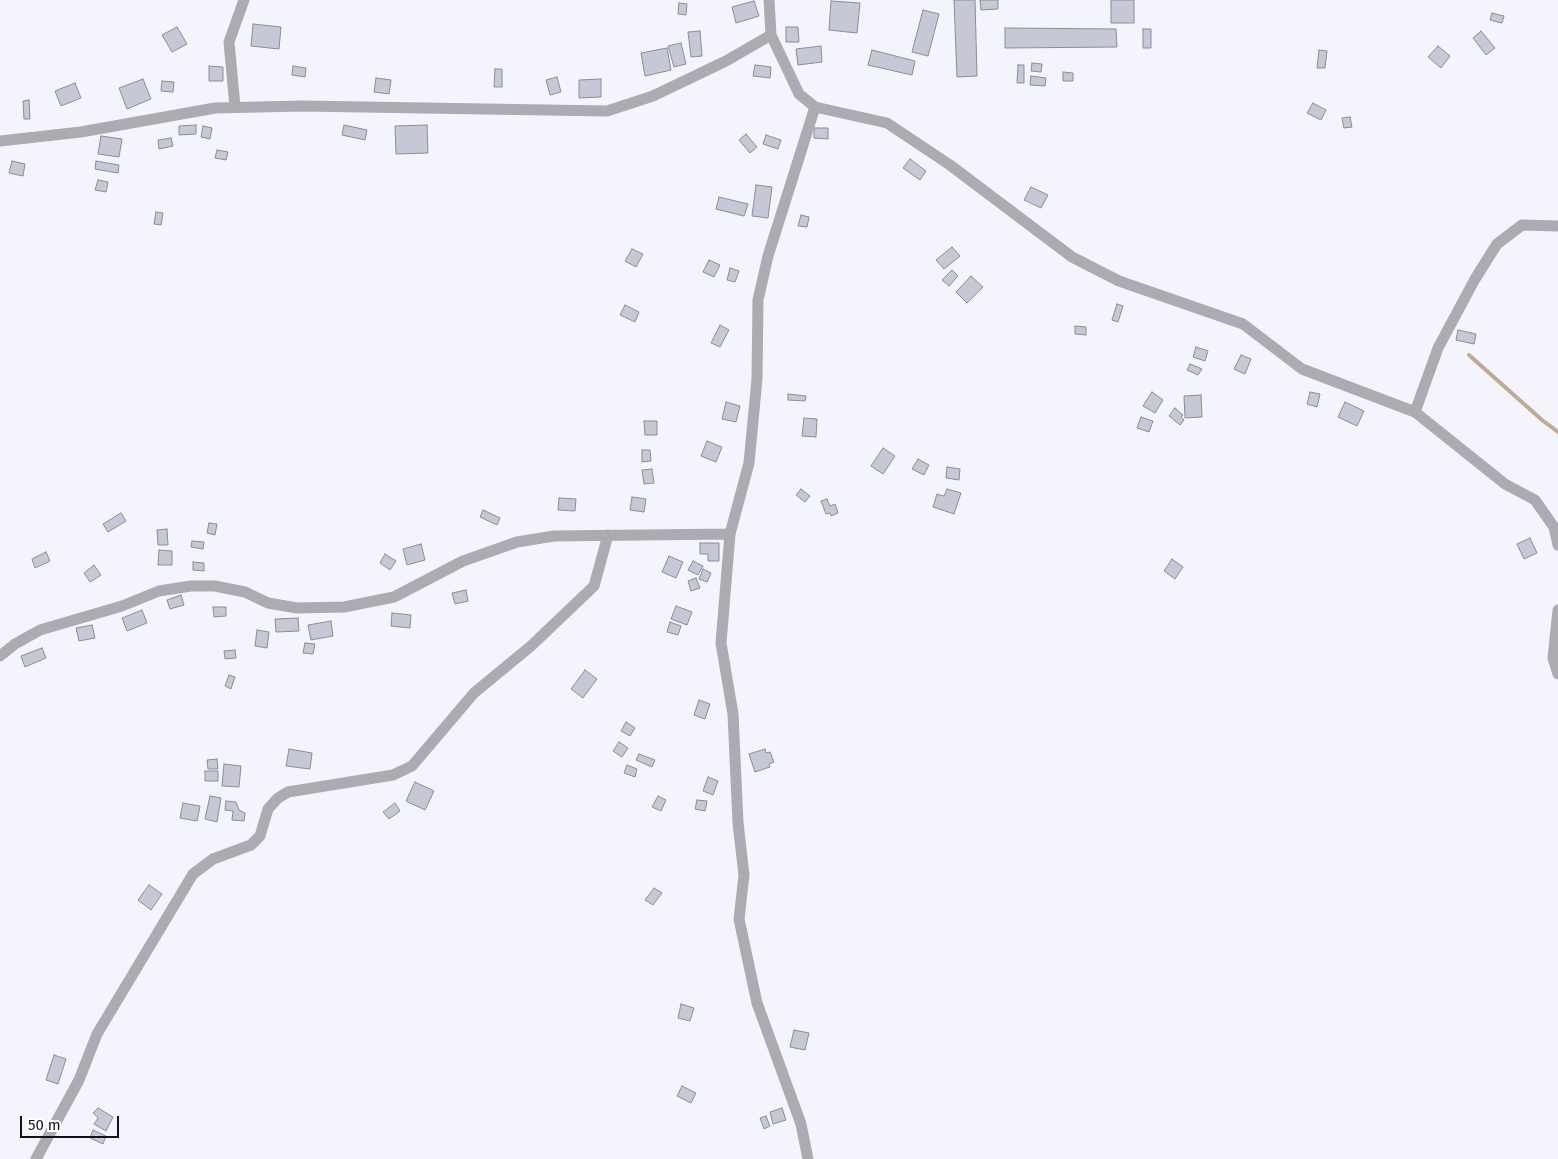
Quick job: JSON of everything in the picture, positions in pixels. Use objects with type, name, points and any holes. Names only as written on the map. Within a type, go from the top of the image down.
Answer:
[{"type":"street","points":[[235,108],[229,42],[244,0]]},
{"type":"street","points":[[769,0],[771,35],[799,94],[816,107],[887,123],[950,166],[1072,257],[1119,281],[1243,324],[1302,369],[1416,412],[1505,484],[1535,500],[1554,527],[1558,545]]},
{"type":"street","points":[[0,141],[81,132],[215,108],[302,106],[607,111],[653,96],[726,61],[771,35]]},
{"type":"street","points":[[808,1159],[801,1124],[757,1004],[739,919],[744,875],[738,823],[732,714],[721,643],[730,534],[748,463],[757,379],[758,300],[768,256],[816,107]]},
{"type":"street","points":[[1416,412],[1438,348],[1475,279],[1497,244],[1522,225],[1558,226]]},
{"type":"street","points":[[0,656],[15,644],[40,630],[122,606],[159,592],[191,586],[215,586],[245,592],[268,604],[297,608],[344,607],[394,597],[463,561],[517,542],[554,536],[730,534]]},
{"type":"street","points":[[36,1159],[79,1080],[97,1034],[193,874],[213,859],[251,845],[260,836],[268,809],[278,798],[288,792],[393,775],[412,766],[474,693],[531,646],[594,586],[608,535]]},
{"type":"street","points":[[1558,610],[1553,658],[1558,674]]},
{"type":"building","points":[[954,0],[975,0],[977,76],[957,77]]},
{"type":"building","points":[[980,0],[998,0],[998,9],[981,10]]},
{"type":"building","points":[[1111,0],[1134,0],[1134,23],[1111,23]]},
{"type":"building","points":[[754,1],[759,16],[736,23],[732,7]]},
{"type":"building","points":[[831,1],[860,3],[857,33],[829,30]]},
{"type":"building","points":[[679,3],[687,4],[686,15],[678,14]]},
{"type":"building","points":[[923,10],[939,14],[928,56],[912,52]]},
{"type":"building","points":[[1492,13],[1504,16],[1502,23],[1490,20]]},
{"type":"building","points":[[253,24],[281,27],[279,49],[251,46]]},
{"type":"building","points":[[177,27],[187,44],[172,52],[162,35]]},
{"type":"building","points":[[786,27],[798,27],[799,42],[786,42]]},
{"type":"building","points":[[1005,28],[1116,29],[1117,47],[1005,48]]},
{"type":"building","points":[[1143,29],[1151,29],[1151,48],[1143,48]]},
{"type":"building","points":[[700,31],[702,56],[691,57],[688,32]]},
{"type":"building","points":[[1481,31],[1495,48],[1486,55],[1473,38]]},
{"type":"building","points":[[681,43],[686,64],[674,67],[668,46]]},
{"type":"building","points":[[821,46],[822,62],[798,65],[796,49]]},
{"type":"building","points":[[1438,46],[1450,56],[1441,68],[1428,57]]},
{"type":"building","points":[[667,48],[671,70],[645,76],[641,53]]},
{"type":"building","points":[[872,50],[915,61],[912,75],[868,65]]},
{"type":"building","points":[[1319,50],[1327,51],[1325,68],[1317,68]]},
{"type":"building","points":[[1032,63],[1042,64],[1041,72],[1031,71]]},
{"type":"building","points":[[755,65],[771,67],[770,78],[753,76]]},
{"type":"building","points":[[1018,65],[1024,65],[1024,83],[1017,83]]},
{"type":"building","points":[[209,66],[223,67],[223,81],[209,81]]},
{"type":"building","points":[[293,66],[306,68],[305,77],[292,75]]},
{"type":"building","points":[[495,69],[502,69],[502,87],[494,87]]},
{"type":"building","points":[[1063,72],[1073,73],[1073,81],[1063,81]]},
{"type":"building","points":[[1031,76],[1046,78],[1045,86],[1030,85]]},
{"type":"building","points":[[557,77],[561,92],[550,95],[546,80]]},
{"type":"building","points":[[376,78],[391,80],[389,94],[374,92]]},
{"type":"building","points":[[143,79],[151,99],[127,109],[119,88]]},
{"type":"building","points":[[601,79],[601,97],[579,98],[579,80]]},
{"type":"building","points":[[162,81],[174,82],[173,92],[161,91]]},
{"type":"building","points":[[75,83],[81,98],[61,106],[55,91]]},
{"type":"building","points":[[29,100],[30,119],[24,119],[23,101]]},
{"type":"building","points":[[1313,103],[1326,110],[1321,120],[1307,113]]},
{"type":"building","points":[[1350,117],[1352,127],[1344,128],[1342,118]]},
{"type":"building","points":[[196,125],[196,134],[179,135],[179,126]]},
{"type":"building","points":[[344,125],[367,130],[365,140],[342,135]]},
{"type":"building","points":[[427,125],[428,153],[396,154],[395,126]]},
{"type":"building","points":[[203,126],[212,128],[210,139],[201,137]]},
{"type":"building","points":[[814,128],[828,128],[828,139],[814,138]]},
{"type":"building","points":[[746,134],[757,147],[750,153],[739,140]]},
{"type":"building","points":[[766,135],[781,140],[778,149],[763,144]]},
{"type":"building","points":[[101,136],[122,139],[119,157],[98,154]]},
{"type":"building","points":[[171,138],[173,146],[159,149],[158,140]]},
{"type":"building","points":[[217,150],[228,152],[226,160],[215,158]]},
{"type":"building","points":[[910,159],[926,171],[920,180],[903,168]]},
{"type":"building","points":[[12,161],[25,164],[23,176],[9,173]]},
{"type":"building","points":[[96,161],[119,165],[118,173],[95,169]]},
{"type":"building","points":[[98,180],[108,182],[106,192],[95,190]]},
{"type":"building","points":[[756,185],[772,187],[768,218],[752,216]]},
{"type":"building","points":[[1031,187],[1048,195],[1041,208],[1024,200]]},
{"type":"building","points":[[719,197],[748,204],[744,216],[716,209]]},
{"type":"building","points":[[156,212],[163,213],[161,225],[154,224]]},
{"type":"building","points":[[801,215],[809,217],[807,227],[798,226]]},
{"type":"building","points":[[952,247],[960,256],[944,269],[936,260]]},
{"type":"building","points":[[632,249],[643,254],[636,267],[625,261]]},
{"type":"building","points":[[709,260],[720,265],[714,277],[703,272]]},
{"type":"building","points":[[730,268],[739,271],[735,282],[727,280]]},
{"type":"building","points":[[952,270],[958,276],[949,286],[942,280]]},
{"type":"building","points":[[971,276],[983,287],[967,303],[956,292]]},
{"type":"building","points":[[1117,304],[1123,306],[1118,322],[1112,320]]},
{"type":"building","points":[[625,305],[639,312],[635,322],[620,315]]},
{"type":"building","points":[[720,325],[729,330],[720,347],[711,343]]},
{"type":"building","points":[[1075,326],[1086,327],[1086,335],[1075,334]]},
{"type":"building","points":[[1458,330],[1476,334],[1474,344],[1456,340]]},
{"type":"building","points":[[1196,347],[1208,351],[1205,361],[1193,357]]},
{"type":"building","points":[[1241,355],[1251,359],[1245,374],[1234,369]]},
{"type":"building","points":[[1190,364],[1202,369],[1198,375],[1187,370]]},
{"type":"building","points":[[1152,392],[1163,400],[1155,413],[1143,406]]},
{"type":"building","points":[[1310,392],[1320,394],[1317,407],[1307,404]]},
{"type":"building","points":[[788,394],[806,396],[805,401],[788,400]]},
{"type":"building","points":[[1201,395],[1202,417],[1185,418],[1184,396]]},
{"type":"building","points":[[726,402],[740,406],[736,422],[722,419]]},
{"type":"building","points":[[1345,402],[1364,411],[1357,426],[1338,417]]},
{"type":"building","points":[[1175,408],[1183,415],[1181,417],[1184,420],[1180,425],[1169,416]]},
{"type":"building","points":[[1141,417],[1153,421],[1149,432],[1137,428]]},
{"type":"building","points":[[804,418],[817,419],[816,437],[802,436]]},
{"type":"building","points":[[644,421],[657,421],[657,435],[645,435]]},
{"type":"building","points":[[707,441],[722,447],[716,462],[701,456]]},
{"type":"building","points":[[883,448],[895,456],[883,474],[871,466]]},
{"type":"building","points":[[642,450],[650,450],[651,461],[642,462]]},
{"type":"building","points":[[918,459],[929,465],[924,475],[912,469]]},
{"type":"building","points":[[947,467],[960,469],[959,480],[946,478]]},
{"type":"building","points":[[652,469],[654,483],[644,484],[642,470]]},
{"type":"building","points":[[801,489],[810,496],[805,502],[796,495]]},
{"type":"building","points":[[947,489],[961,493],[954,514],[933,507],[937,494],[944,496]]},
{"type":"building","points":[[632,497],[646,499],[644,512],[630,510]]},
{"type":"building","points":[[559,498],[576,499],[575,511],[558,510]]},
{"type":"building","points":[[827,499],[830,506],[835,504],[838,513],[831,516],[830,513],[826,514],[821,501]]},
{"type":"building","points":[[483,510],[500,518],[497,525],[480,517]]},
{"type":"building","points":[[121,513],[126,521],[108,532],[103,524]]},
{"type":"building","points":[[209,523],[217,524],[215,535],[207,533]]},
{"type":"building","points":[[167,529],[168,545],[158,545],[157,530]]},
{"type":"building","points":[[1530,538],[1537,553],[1524,559],[1517,544]]},
{"type":"building","points":[[192,541],[204,542],[203,549],[191,547]]},
{"type":"building","points":[[700,543],[719,543],[719,561],[708,561],[708,554],[700,554]]},
{"type":"building","points":[[421,544],[425,560],[407,565],[403,549]]},
{"type":"building","points":[[159,550],[172,551],[172,565],[158,565]]},
{"type":"building","points":[[46,552],[50,561],[35,568],[32,559]]},
{"type":"building","points":[[385,554],[396,561],[390,570],[380,563]]},
{"type":"building","points":[[669,556],[683,562],[676,578],[662,572]]},
{"type":"building","points":[[1172,559],[1183,567],[1175,579],[1164,571]]},
{"type":"building","points":[[693,561],[703,566],[698,575],[688,570]]},
{"type":"building","points":[[193,562],[204,563],[204,571],[193,570]]},
{"type":"building","points":[[94,565],[101,575],[90,582],[84,573]]},
{"type":"building","points":[[703,569],[711,573],[707,582],[699,579]]},
{"type":"building","points":[[696,578],[700,588],[691,591],[688,581]]},
{"type":"building","points":[[466,590],[468,601],[455,604],[452,593]]},
{"type":"building","points":[[181,595],[184,605],[170,609],[167,600]]},
{"type":"building","points":[[676,606],[692,612],[687,625],[671,619]]},
{"type":"building","points":[[213,607],[226,607],[226,616],[214,617]]},
{"type":"building","points":[[142,610],[147,623],[127,631],[122,618]]},
{"type":"building","points":[[392,613],[411,615],[410,628],[391,626]]},
{"type":"building","points":[[298,618],[299,631],[276,632],[275,619]]},
{"type":"building","points":[[331,621],[333,636],[311,640],[308,625]]},
{"type":"building","points":[[670,622],[681,626],[678,635],[667,632]]},
{"type":"building","points":[[92,625],[95,638],[79,641],[76,628]]},
{"type":"building","points":[[257,630],[269,632],[267,648],[255,646]]},
{"type":"building","points":[[305,643],[315,644],[313,654],[303,653]]},
{"type":"building","points":[[42,648],[46,658],[25,667],[21,656]]},
{"type":"building","points":[[235,650],[236,658],[225,659],[224,651]]},
{"type":"building","points":[[585,670],[597,679],[583,698],[571,689]]},
{"type":"building","points":[[229,675],[235,677],[231,689],[225,686]]},
{"type":"building","points":[[699,700],[710,704],[705,719],[694,715]]},
{"type":"building","points":[[626,722],[635,728],[630,736],[621,731]]},
{"type":"building","points":[[619,742],[628,748],[622,757],[613,751]]},
{"type":"building","points":[[289,749],[312,753],[310,769],[286,766]]},
{"type":"building","points":[[765,749],[766,753],[770,752],[774,762],[769,764],[770,767],[755,772],[749,754]]},
{"type":"building","points":[[639,754],[655,760],[652,767],[636,760]]},
{"type":"building","points":[[217,759],[218,769],[208,769],[207,760]]},
{"type":"building","points":[[224,764],[241,766],[239,787],[222,786]]},
{"type":"building","points":[[627,765],[637,769],[635,777],[624,773]]},
{"type":"building","points":[[205,771],[218,771],[218,781],[205,781]]},
{"type":"building","points":[[708,777],[718,781],[713,795],[703,791]]},
{"type":"building","points":[[415,782],[434,791],[425,810],[406,801]]},
{"type":"building","points":[[210,796],[221,798],[217,822],[205,819]]},
{"type":"building","points":[[658,796],[666,800],[661,811],[652,807]]},
{"type":"building","points":[[697,800],[707,801],[705,811],[695,809]]},
{"type":"building","points":[[226,801],[236,802],[239,810],[245,813],[244,821],[232,820],[233,811],[225,810]]},
{"type":"building","points":[[183,803],[200,806],[197,821],[180,818]]},
{"type":"building","points":[[395,803],[400,811],[389,819],[383,812]]},
{"type":"building","points":[[149,885],[162,894],[151,910],[138,900]]},
{"type":"building","points":[[654,888],[662,893],[653,905],[645,900]]},
{"type":"building","points":[[681,1004],[694,1008],[690,1021],[678,1018]]},
{"type":"building","points":[[794,1030],[809,1033],[805,1050],[790,1047]]},
{"type":"building","points":[[54,1055],[66,1059],[58,1084],[46,1080]]},
{"type":"building","points":[[682,1086],[696,1093],[691,1103],[677,1096]]},
{"type":"building","points":[[98,1108],[113,1117],[106,1131],[94,1124],[98,1118],[93,1113]]},
{"type":"building","points":[[782,1108],[786,1120],[773,1124],[770,1112]]},
{"type":"building","points":[[766,1116],[770,1126],[764,1129],[760,1118]]},
{"type":"building","points":[[93,1130],[106,1136],[103,1144],[90,1138]]},
{"type":"waterway","points":[[1469,355],[1558,432]]}]
